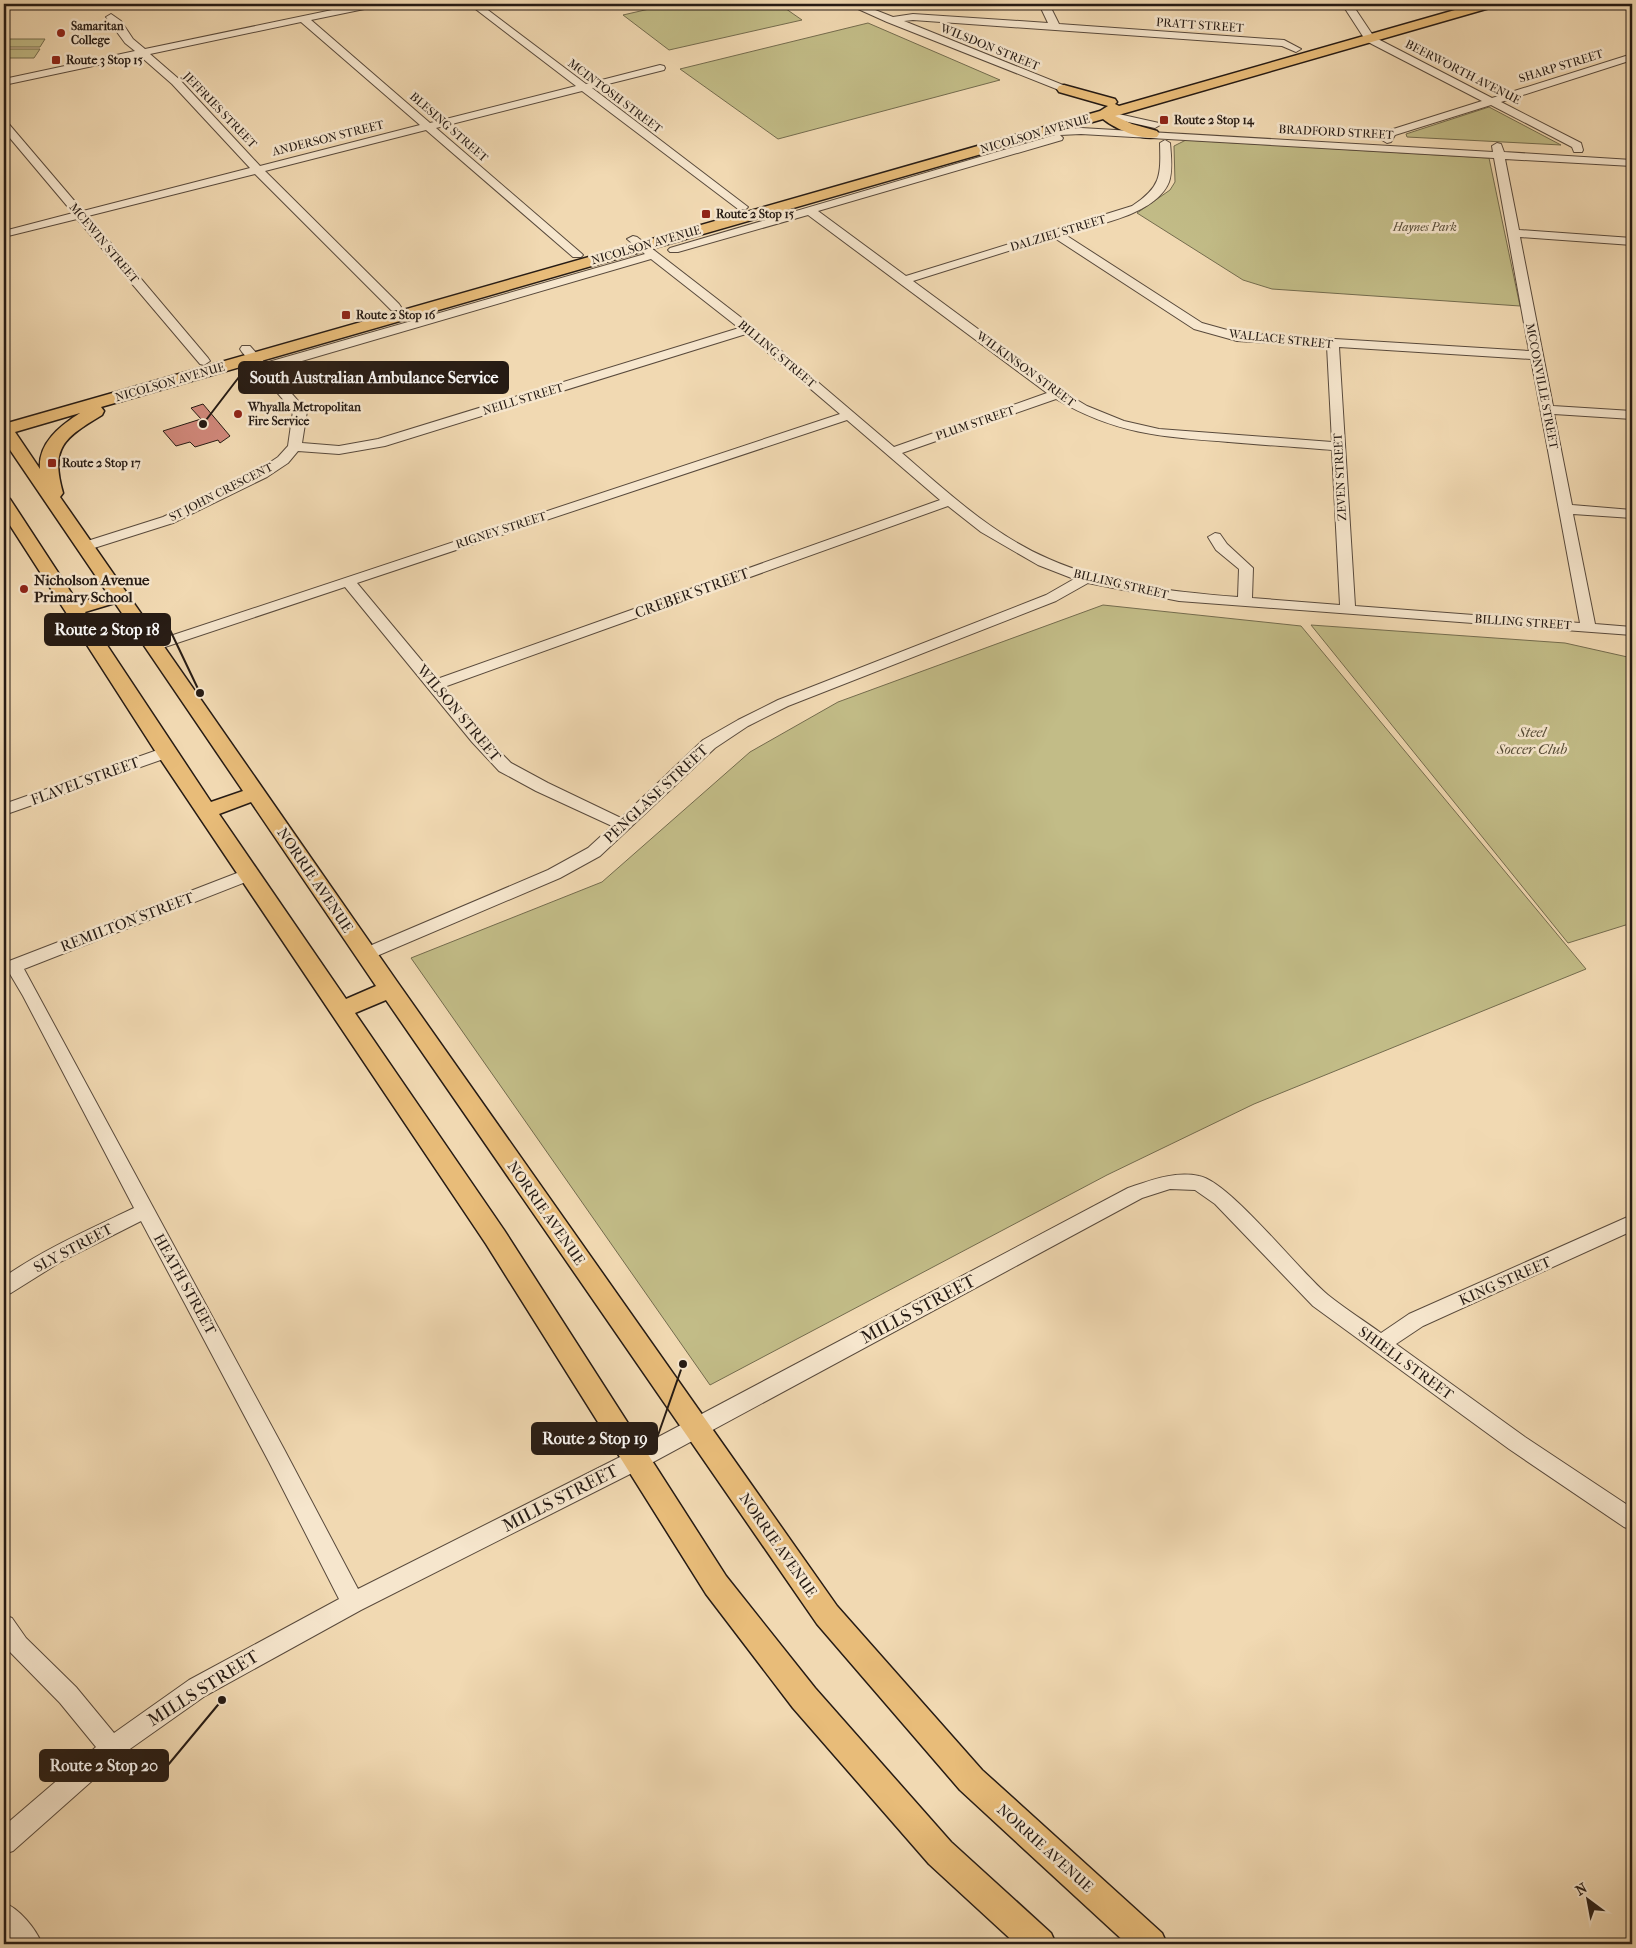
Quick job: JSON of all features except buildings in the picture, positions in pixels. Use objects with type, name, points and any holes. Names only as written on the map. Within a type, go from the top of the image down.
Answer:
[{"type":"main road","name":"NICOLSON AVENUE","points":[[1040,128],[1064,113],[1107,108],[1129,108],[1296,49],[1368,34],[1452,4]]},
{"type":"main road","name":"NICOLSON AVENUE","points":[[1231,73],[1368,34],[1489,4]]},
{"type":"main road","points":[[1064,89],[1107,108],[1120,126],[1152,134]]},
{"type":"main road","points":[[1064,89],[1072,101],[1064,113]]},
{"type":"main road","name":"NICOLSON AVENUE","points":[[4,418],[204,361],[254,359],[395,307],[577,255],[642,247],[742,208],[883,172],[1107,108]]},
{"type":"main road","name":"NICOLSON AVENUE","points":[[4,429],[642,247],[803,206],[883,172]]},
{"type":"main road","points":[[58,507],[49,480],[48,458],[62,434],[73,425],[105,406],[140,391]]},
{"type":"main road","name":"NORRIE AVENUE","points":[[4,429],[390,989],[827,1615],[970,1780],[1149,1944]]},
{"type":"main road","points":[[4,503],[10,518],[166,752],[495,1237],[716,1585],[804,1698],[940,1853],[1040,1944]]},
{"type":"main road","points":[[73,610],[120,596]]},
{"type":"main road","points":[[207,811],[256,793]]},
{"type":"main road","points":[[342,1010],[390,989]]},
{"type":"street","points":[[4,82],[340,4]]},
{"type":"street","points":[[4,75],[374,4]]},
{"type":"street","name":"MCINTOSH STREET","points":[[474,4],[742,208]]},
{"type":"street","name":"WILSDON STREET","points":[[852,4],[1064,89]]},
{"type":"street","points":[[1044,4],[1055,27]]},
{"type":"street","name":"BEERWORTH AVENUE","points":[[1347,4],[1368,34],[1577,145],[1578,150]]},
{"type":"street","name":"PRATT STREET","points":[[891,20],[913,17],[1284,43],[1296,49]]},
{"type":"street","name":"JEFFRIES STREET","points":[[111,18],[117,23],[129,41],[176,82],[258,170],[395,307]]},
{"type":"street","name":"BLESING STREET","points":[[303,19],[577,255]]},
{"type":"street","name":"SHARP STREET","points":[[1387,140],[1391,133],[1632,57]]},
{"type":"street","name":"ANDERSON STREET","points":[[4,234],[660,68]]},
{"type":"street","name":"BRADFORD STREET","points":[[1129,108],[1162,126],[1387,140],[1632,163]]},
{"type":"street","name":"MCEWIN STREET","points":[[4,125],[204,361]]},
{"type":"street","name":"BRADFORD STREET","points":[[1040,128],[1498,150],[1578,150],[1632,154]]},
{"type":"street","points":[[1152,134],[1166,143],[1182,136]]},
{"type":"street","name":"NICOLSON AVENUE","points":[[674,250],[803,206],[1062,137],[1166,143]]},
{"type":"street","name":"DALZIEL STREET","points":[[905,280],[1119,215],[1136,208],[1153,198],[1162,188],[1166,165],[1166,143]]},
{"type":"street","name":"MCCONVILLE STREET","points":[[1498,150],[1535,355],[1588,627]]},
{"type":"street","name":"WILKINSON STREET","points":[[803,206],[1057,394],[1082,409],[1113,421],[1159,433],[1338,446]]},
{"type":"street","name":"WALLACE STREET","points":[[1056,234],[1198,326],[1237,337],[1535,355]]},
{"type":"street","points":[[1514,234],[1632,241]]},
{"type":"street","name":"BILLING STREET","points":[[642,247],[748,329],[950,501],[986,529],[1043,562],[1086,578],[1180,597],[1632,631]]},
{"type":"street","name":"NEILL STREET","points":[[295,447],[339,450],[380,443],[748,329]]},
{"type":"street","name":"ZEVEN STREET","points":[[1333,344],[1348,610]]},
{"type":"street","points":[[254,359],[300,411],[295,447]]},
{"type":"street","name":"PLUM STREET","points":[[892,452],[1057,394]]},
{"type":"street","points":[[1546,410],[1632,415]]},
{"type":"street","name":"RIGNEY STREET","points":[[154,646],[849,415]]},
{"type":"street","name":"ST JOHN CRESCENT","points":[[86,546],[168,520],[262,474],[283,460],[295,447]]},
{"type":"street","name":"CREBER STREET","points":[[435,685],[950,501]]},
{"type":"street","points":[[1566,509],[1632,514]]},
{"type":"street","points":[[1215,537],[1221,547],[1246,568],[1245,602]]},
{"type":"street","name":"PENGLASE STREET","points":[[366,954],[554,874],[594,852],[709,744],[743,723],[783,703],[1051,598],[1086,578]]},
{"type":"street","name":"WILSON STREET","points":[[348,581],[478,739],[505,767],[623,825]]},
{"type":"street","name":"FLAVEL STREET","points":[[4,810],[166,752]]},
{"type":"street","name":"REMILTON STREET","points":[[9,968],[250,874]]},
{"type":"street","name":"HEATH STREET","points":[[9,968],[57,1040],[145,1211],[291,1479],[354,1602]]},
{"type":"street","name":"MILLS STREET","points":[[4,1842],[112,1748],[197,1688],[268,1648],[354,1602],[697,1428],[1135,1193],[1170,1182],[1199,1183]]},
{"type":"street","name":"SHIELL STREET","points":[[1199,1183],[1222,1199],[1320,1300],[1517,1443],[1632,1520]]},
{"type":"street","name":"SLY STREET","points":[[4,1288],[16,1278],[145,1211]]},
{"type":"street","name":"KING STREET","points":[[1380,1344],[1416,1320],[1632,1223]]},
{"type":"street","points":[[4,1625],[18,1645],[68,1695],[112,1748]]},
{"type":"street","points":[[4,1915],[29,1944]]},
{"type":"green space","points":[[671,4],[779,4],[802,20],[669,50],[623,15]]},
{"type":"green space","points":[[868,23],[1000,80],[778,139],[680,69]]},
{"type":"green space","points":[[4,39],[45,39],[40,47],[4,47]]},
{"type":"green space","points":[[4,49],[40,49],[34,58],[4,58]]},
{"type":"green space","points":[[1489,107],[1561,145],[1407,137],[1406,134]]},
{"type":"green space","name":"Haynes Park","points":[[1186,140],[1489,158],[1520,306],[1272,289],[1243,280],[1137,213],[1170,190],[1175,182],[1174,146]]},
{"type":"green space","points":[[1103,605],[1301,626],[1586,969],[1254,1104],[1107,1175],[710,1385],[411,958],[602,882],[750,752],[838,702]]},
{"type":"green space","name":"Steel Soccer Club","points":[[1311,625],[1565,643],[1632,658],[1632,923],[1568,943]]},
{"type":"place","name":"Samaritan College","points":[[61,33]]},
{"type":"place","name":"Route 3 Stop 15","points":[[56,60]]},
{"type":"place","name":"Route 2 Stop 14","points":[[1164,120]]},
{"type":"place","name":"Route 2 Stop 15","points":[[706,214]]},
{"type":"place","name":"Route 2 Stop 16","points":[[346,315]]},
{"type":"place","name":"Whyalla Metropolitan Fire Service","points":[[238,414]]},
{"type":"place","name":"South Australian Ambulance Service","points":[[203,424]]},
{"type":"place","name":"Route 2 Stop 17","points":[[52,463]]},
{"type":"place","name":"Nicholson Avenue Primary School","points":[[24,589]]},
{"type":"place","name":"Route 2 Stop 18","points":[[200,693]]},
{"type":"place","name":"Route 2 Stop 19","points":[[683,1364]]},
{"type":"place","name":"Route 2 Stop 20","points":[[222,1700]]}]
